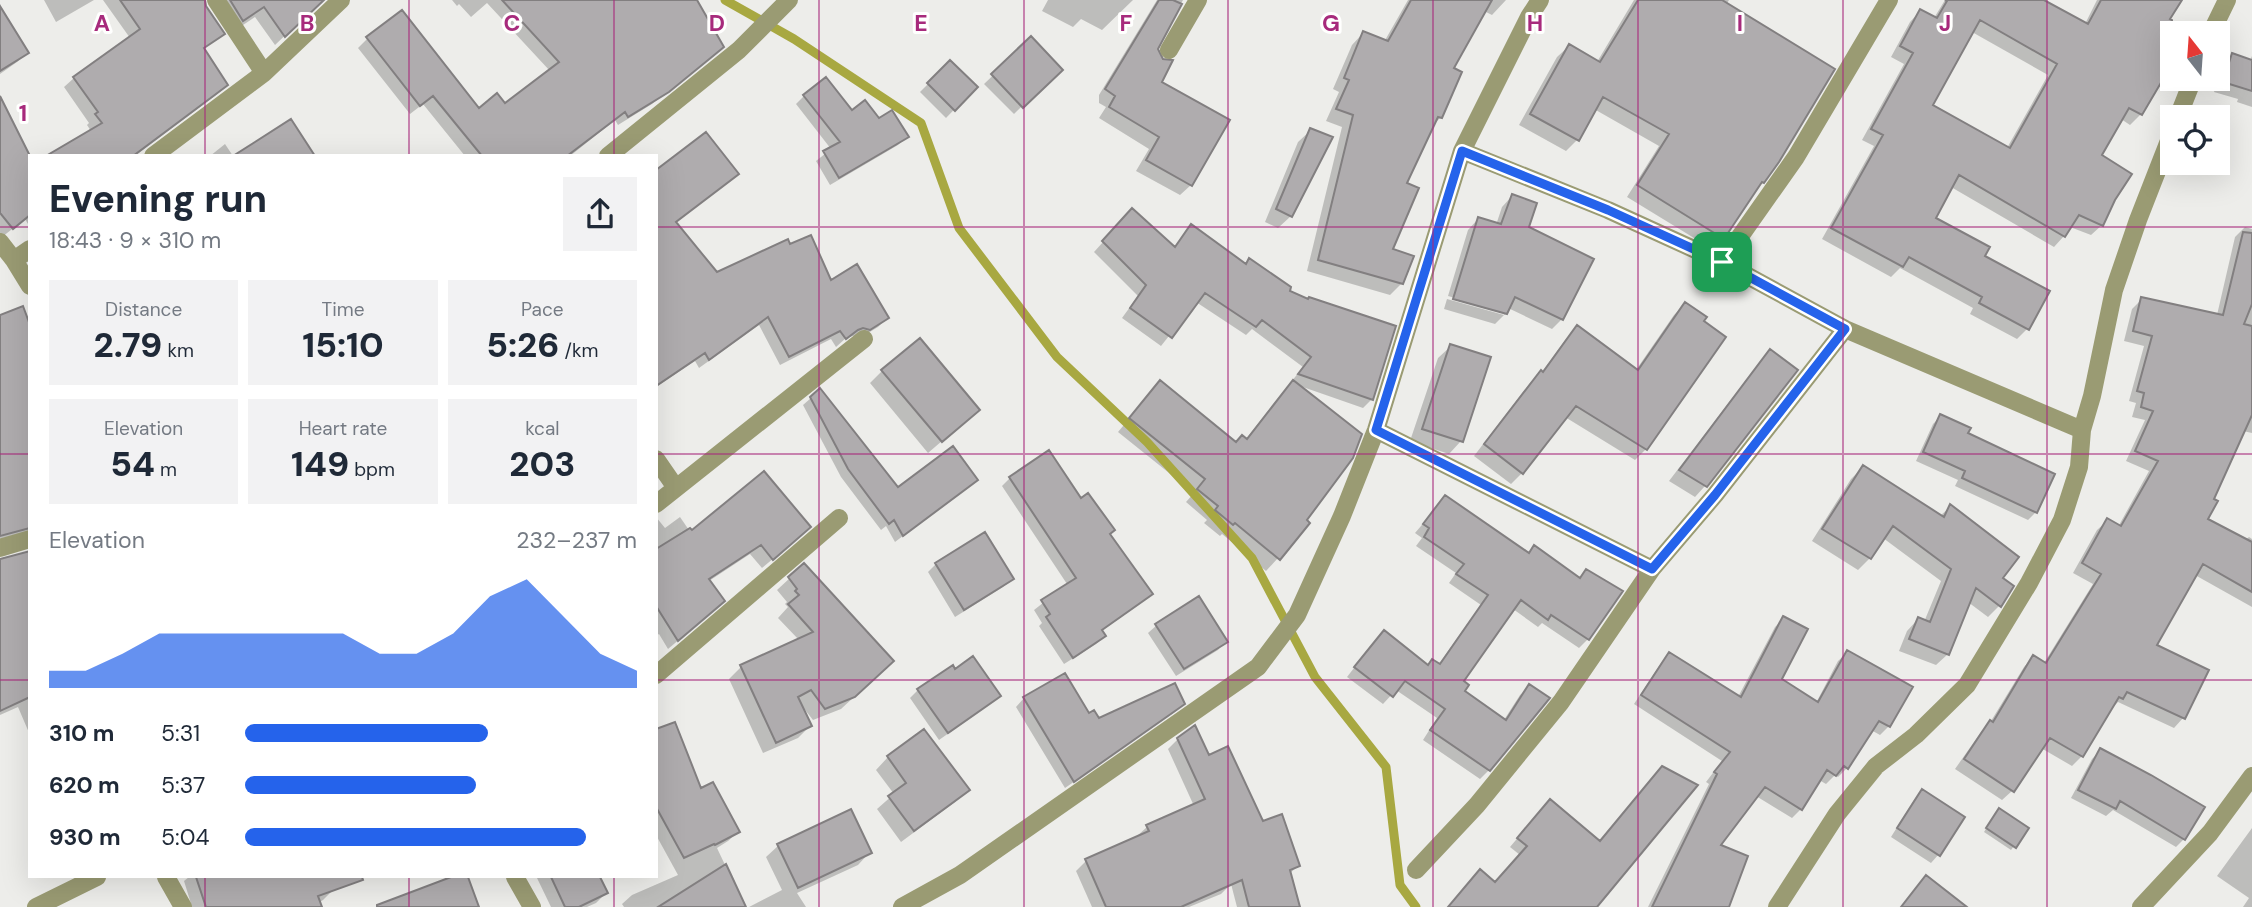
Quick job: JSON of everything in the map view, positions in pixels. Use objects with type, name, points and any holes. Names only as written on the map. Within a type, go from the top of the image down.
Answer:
[{"type":"street","points":[[216,0],[264,73]]},
{"type":"street","points":[[156,154],[264,73],[341,0]]},
{"type":"street","points":[[610,154],[739,50],[789,0]]},
{"type":"street","points":[[1169,50],[1198,0]]},
{"type":"street","points":[[902,907],[960,875],[1258,667],[1297,615],[1342,516],[1376,430],[1462,151],[1540,0]]},
{"type":"street","points":[[1722,262],[1796,158],[1889,0]]},
{"type":"street","points":[[2217,21],[2227,0]]},
{"type":"street","points":[[1462,151],[1608,210],[1722,262],[1845,329],[2082,430]]},
{"type":"street","points":[[1777,907],[1837,814],[1876,766],[1916,735],[1966,685],[2029,583],[2062,520],[2079,467],[2082,430],[2092,396],[2114,290],[2137,220],[2160,163]]},
{"type":"street","points":[[0,242],[28,283]]},
{"type":"street","points":[[14,260],[28,250]]},
{"type":"street","points":[[1416,870],[1477,805],[1561,702],[1652,569],[1715,495],[1845,329]]},
{"type":"street","points":[[658,502],[864,339]]},
{"type":"street","points":[[1376,430],[1652,569]]},
{"type":"street","points":[[658,462],[676,488]]},
{"type":"street","points":[[658,673],[839,518]]},
{"type":"street","points":[[0,548],[28,540]]},
{"type":"street","points":[[2141,907],[2210,832],[2252,776]]},
{"type":"street","points":[[36,907],[95,878]]},
{"type":"street","points":[[167,878],[183,907]]},
{"type":"street","points":[[516,878],[531,907]]},
{"type":"building","points":[[120,0],[205,0],[206,6],[225,34],[204,48],[228,85],[136,154],[49,154],[102,123],[95,114],[98,112],[73,77],[140,29]]},
{"type":"building","points":[[230,0],[324,0],[285,37],[264,7],[243,21]]},
{"type":"building","points":[[502,0],[697,0],[724,47],[669,92],[628,117],[625,112],[570,154],[480,154],[433,96],[420,106],[366,37],[402,10],[479,108],[497,93],[505,103],[559,62]]},
{"type":"building","points":[[1159,0],[1173,0],[1182,4],[1158,49],[1163,59],[1173,60],[1162,82],[1230,120],[1192,186],[1146,160],[1159,137],[1109,107],[1115,96],[1105,89]]},
{"type":"building","points":[[1411,0],[1492,0],[1454,68],[1462,72],[1442,118],[1438,117],[1407,183],[1419,188],[1393,249],[1414,256],[1403,284],[1318,260],[1353,115],[1336,109],[1349,80],[1344,78],[1363,31],[1388,41]]},
{"type":"building","points":[[1638,0],[1722,0],[1835,69],[1779,162],[1764,183],[1762,182],[1724,239],[1637,185],[1669,134],[1603,97],[1579,141],[1530,114],[1569,44],[1600,62]]},
{"type":"building","points":[[1945,0],[2044,0],[2088,24],[2101,0],[2182,0],[2170,19],[2172,21],[2160,21],[2160,84],[2142,115],[2129,108],[2102,155],[2132,174],[2115,200],[2103,226],[2079,215],[2065,237],[1959,175],[1936,218],[1990,247],[1985,256],[2050,291],[2029,330],[1979,303],[1982,297],[1909,257],[1903,267],[1831,228],[1883,135],[1871,129],[1913,53],[1900,46],[1920,9],[1937,18],[1947,1]],"holes":[[[1980,20],[2057,64],[2010,148],[1933,105]]]},
{"type":"building","points":[[0,6],[29,53],[0,71]]},
{"type":"building","points":[[1031,36],[1063,70],[1023,108],[991,74]]},
{"type":"building","points":[[2232,53],[2252,60],[2252,91],[2230,84]]},
{"type":"building","points":[[950,60],[978,87],[955,111],[927,83]]},
{"type":"building","points":[[826,77],[852,110],[865,100],[879,118],[892,110],[909,137],[839,178],[823,151],[840,142],[803,95]]},
{"type":"building","points":[[0,96],[29,154],[28,217],[13,229],[0,213]]},
{"type":"building","points":[[291,119],[314,154],[236,154]]},
{"type":"building","points":[[1310,128],[1333,137],[1292,217],[1276,209]]},
{"type":"building","points":[[706,132],[739,174],[676,222],[717,272],[788,239],[790,244],[811,235],[831,280],[857,264],[889,318],[870,330],[858,330],[846,339],[840,331],[789,357],[768,317],[709,360],[705,353],[658,385],[658,168]]},
{"type":"building","points":[[1512,194],[1537,203],[1529,227],[1594,259],[1563,320],[1515,297],[1507,314],[1453,299],[1478,217],[1501,224]]},
{"type":"building","points":[[1132,208],[1175,247],[1191,224],[1246,264],[1249,258],[1291,287],[1290,291],[1396,326],[1373,400],[1298,374],[1311,357],[1262,320],[1256,327],[1205,293],[1172,338],[1130,308],[1146,285],[1102,241]]},
{"type":"building","points":[[2243,232],[2252,233],[2252,304],[2244,324],[2252,326],[2252,415],[2214,499],[2218,501],[2208,519],[2252,542],[2252,592],[2203,564],[2157,645],[2209,670],[2185,719],[2127,692],[2123,699],[2119,697],[2083,757],[2050,738],[2014,792],[1964,759],[1990,720],[1993,722],[2033,655],[2046,663],[2101,574],[2082,563],[2107,518],[2121,526],[2158,461],[2135,451],[2153,411],[2141,407],[2144,393],[2137,391],[2152,336],[2133,331],[2141,297],[2223,315]]},
{"type":"building","points":[[1685,302],[1707,317],[1704,321],[1726,337],[1647,450],[1576,406],[1523,474],[1484,444],[1541,370],[1543,372],[1577,325],[1638,370]]},
{"type":"building","points":[[23,306],[28,320],[28,529],[0,536],[0,315]]},
{"type":"building","points":[[920,338],[980,410],[942,442],[881,370]]},
{"type":"building","points":[[1450,344],[1491,357],[1463,442],[1422,429]]},
{"type":"building","points":[[1770,349],[1798,370],[1707,487],[1679,470]]},
{"type":"building","points":[[1160,380],[1236,442],[1242,435],[1247,439],[1293,380],[1362,434],[1353,458],[1307,520],[1310,523],[1280,560],[1215,510],[1218,506],[1197,489],[1205,479],[1129,418]]},
{"type":"building","points":[[820,388],[898,487],[953,446],[978,480],[903,536],[894,520],[889,524],[848,469],[810,397]]},
{"type":"building","points":[[1940,414],[1971,428],[1968,433],[2055,474],[2037,513],[1962,478],[1965,471],[1923,452]]},
{"type":"building","points":[[1049,450],[1081,498],[1088,493],[1115,530],[1110,534],[1153,594],[1102,630],[1106,636],[1073,658],[1046,617],[1050,614],[1041,600],[1076,578],[1009,477]]},
{"type":"building","points":[[1863,465],[1944,517],[1950,504],[2019,557],[2003,578],[2014,586],[2001,607],[1976,588],[1949,655],[1909,639],[1918,617],[1930,622],[1951,569],[1893,526],[1871,559],[1822,529]]},
{"type":"building","points":[[764,471],[811,527],[773,560],[761,545],[709,579],[725,601],[678,641],[658,609],[658,548],[690,528],[692,530]]},
{"type":"building","points":[[1445,495],[1529,553],[1534,545],[1580,578],[1586,569],[1623,591],[1589,640],[1551,615],[1548,620],[1521,600],[1464,681],[1469,685],[1465,691],[1506,720],[1529,684],[1550,698],[1490,771],[1430,730],[1445,709],[1405,681],[1393,697],[1354,667],[1384,630],[1428,665],[1432,659],[1440,664],[1488,595],[1456,574],[1464,564],[1424,537],[1429,528],[1423,524]]},
{"type":"building","points":[[985,532],[1014,579],[964,610],[935,563]]},
{"type":"building","points":[[28,552],[28,698],[0,711],[0,559]]},
{"type":"building","points":[[804,563],[894,661],[855,697],[825,709],[811,690],[798,697],[812,726],[776,743],[740,665],[813,632],[788,604],[799,595],[788,577]]},
{"type":"building","points":[[1199,596],[1228,642],[1184,669],[1155,624]]},
{"type":"building","points":[[1783,616],[1808,629],[1782,679],[1818,702],[1847,650],[1913,687],[1890,727],[1879,721],[1848,769],[1844,766],[1836,776],[1827,770],[1802,810],[1765,787],[1721,845],[1748,856],[1729,907],[1652,907],[1717,774],[1714,772],[1730,752],[1641,695],[1669,652],[1741,697]]},
{"type":"building","points":[[973,656],[1001,696],[948,733],[917,689],[953,665],[955,669]]},
{"type":"building","points":[[1065,673],[1089,713],[1094,710],[1099,718],[1175,683],[1185,704],[1074,782],[1023,697]]},
{"type":"building","points":[[675,722],[701,788],[713,782],[740,832],[684,858],[658,811],[658,728]]},
{"type":"building","points":[[1195,725],[1209,755],[1228,746],[1263,821],[1282,814],[1300,866],[1290,870],[1300,907],[1249,907],[1242,880],[1181,907],[1106,907],[1085,859],[1149,831],[1146,825],[1205,799],[1177,738]]},
{"type":"building","points":[[924,729],[970,790],[914,831],[888,796],[906,783],[887,756]]},
{"type":"building","points":[[2100,748],[2205,807],[2185,840],[2120,801],[2116,809],[2078,790]]},
{"type":"building","points":[[1662,766],[1698,785],[1597,907],[1448,907],[1480,869],[1495,882],[1527,846],[1517,838],[1550,799],[1600,841]]},
{"type":"building","points":[[1922,789],[1965,817],[1940,856],[1897,828]]},
{"type":"building","points":[[1999,808],[2029,828],[2016,848],[1986,828]]},
{"type":"building","points":[[851,809],[872,853],[798,888],[777,844]]},
{"type":"building","points":[[726,864],[746,907],[658,907]]},
{"type":"building","points":[[1926,875],[1967,907],[1901,907]]},
{"type":"building","points":[[196,878],[363,880],[318,896],[322,907],[206,907]]},
{"type":"building","points":[[448,878],[468,878],[479,907],[377,907]]},
{"type":"building","points":[[551,878],[600,878],[608,893],[579,907],[565,907]]},
{"type":"waterway","points":[[725,0],[794,39],[921,123],[959,228],[1057,357],[1147,442],[1252,558],[1315,677],[1386,767],[1400,885],[1416,907]]},
{"type":"route","points":[[1462,151],[1608,210],[1722,262],[1845,329],[1715,495],[1652,569],[1376,430],[1462,151]]}]
